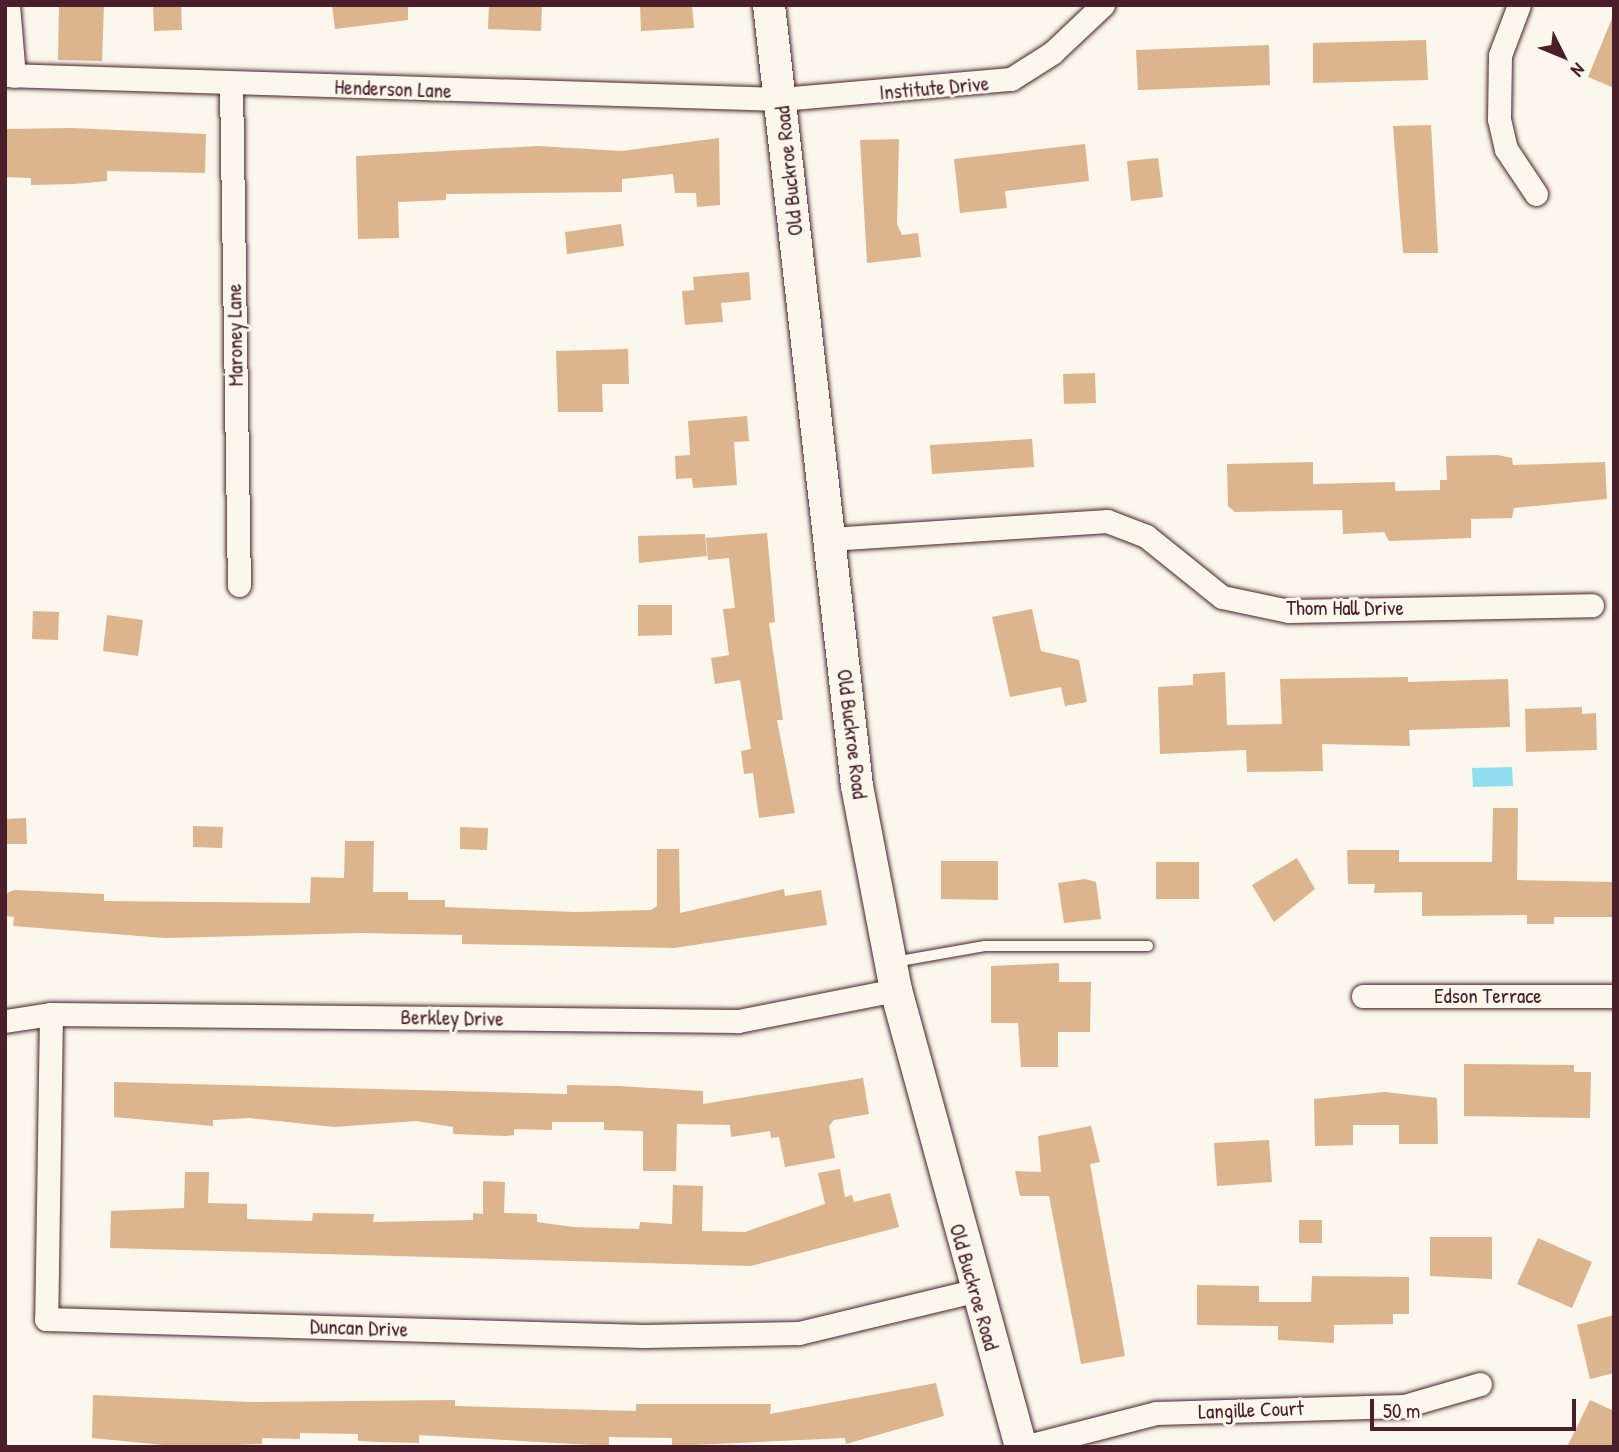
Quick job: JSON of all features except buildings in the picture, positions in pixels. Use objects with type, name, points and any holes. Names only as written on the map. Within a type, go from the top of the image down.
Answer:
[{"type":"street","points":[[8,5],[10,76]]},
{"type":"street","name":"Old Buckroe Road","points":[[769,5],[856,786],[894,976],[974,1292],[1022,1447]]},
{"type":"street","name":"Institute Drive","points":[[781,99],[1011,79],[1052,53],[1103,5]]},
{"type":"street","points":[[1519,5],[1500,55],[1499,119],[1506,149],[1536,194]]},
{"type":"street","name":"Henderson Lane","points":[[10,76],[781,99]]},
{"type":"street","name":"Maroney Lane","points":[[231,84],[239,585]]},
{"type":"street","name":"Thom Hall Drive","points":[[829,539],[1107,521],[1146,536],[1222,597],[1289,611],[1592,604]]},
{"type":"street","name":"Berkley Drive","points":[[5,1021],[51,1014],[738,1021],[894,976]]},
{"type":"street","name":"Edson Terrace","points":[[1363,996],[1614,996]]},
{"type":"street","name":"Duncan Drive","points":[[51,1014],[46,1319],[645,1336],[799,1333],[974,1292]]},
{"type":"street","name":"Langille Court","points":[[1022,1447],[1156,1413],[1404,1406],[1480,1384]]},
{"type":"lane","points":[[894,976],[985,946],[1148,946]]},
{"type":"water","points":[[1512,767],[1513,786],[1473,787],[1472,768]]}]
